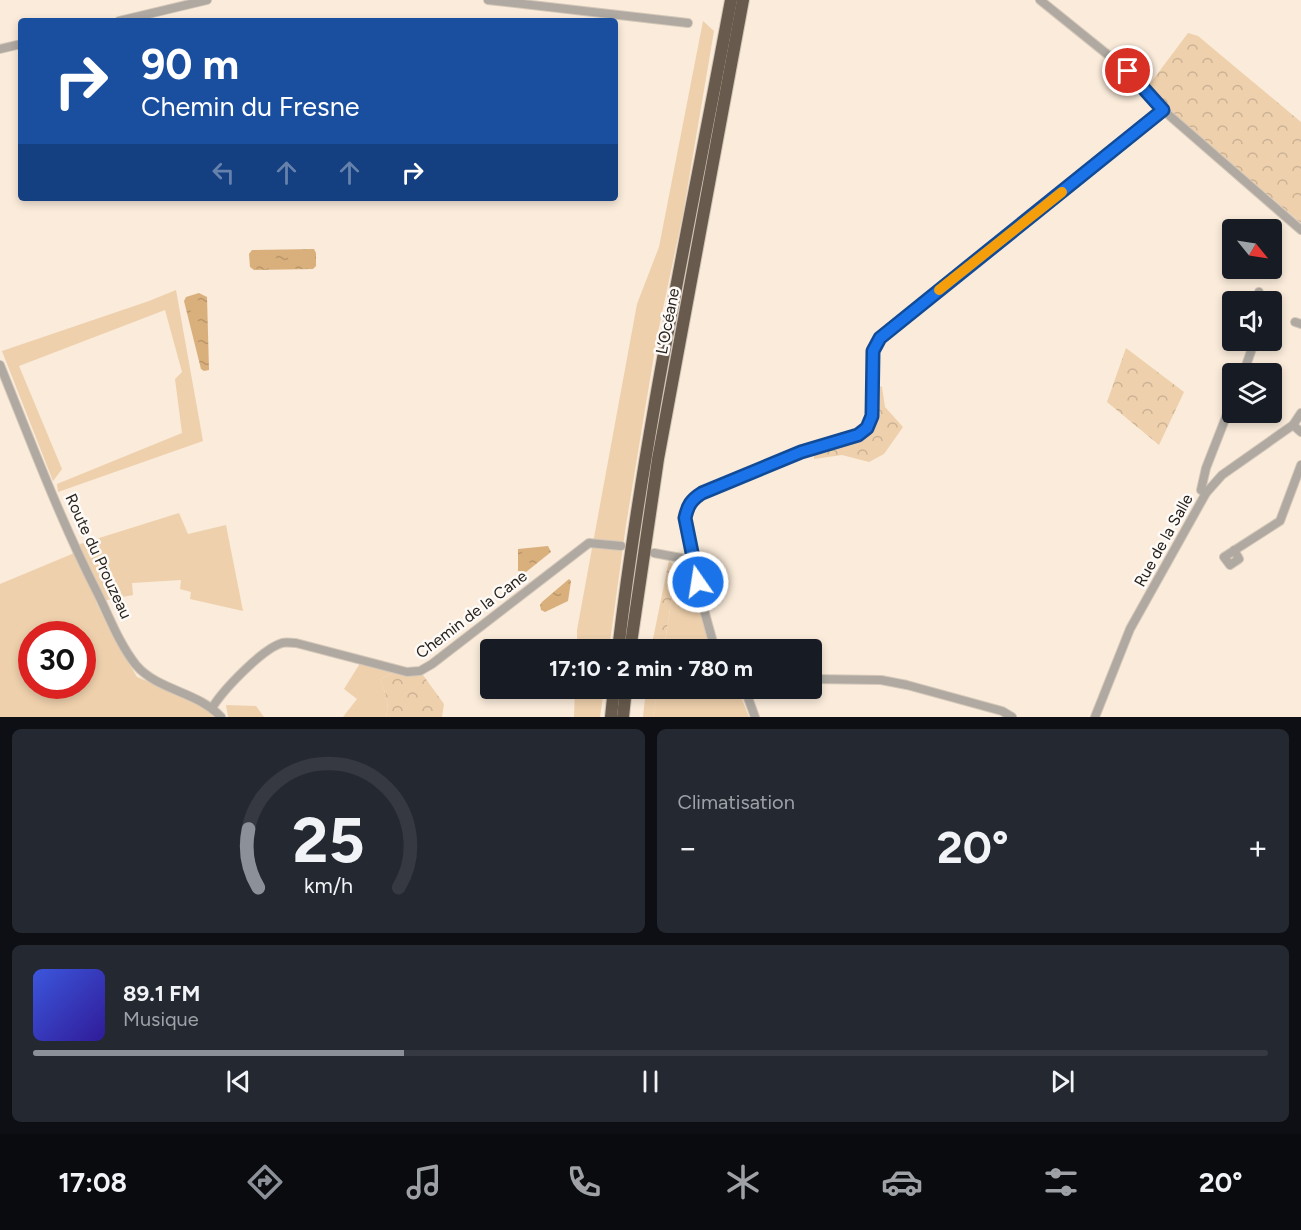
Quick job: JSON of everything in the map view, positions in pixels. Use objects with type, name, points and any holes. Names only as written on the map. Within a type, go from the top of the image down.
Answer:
[{"type":"highway","name":"L’Océane","points":[[619,639],[629,564],[654,413],[731,0]]},
{"type":"highway","name":"L’Océane","points":[[632,639],[662,439],[743,0]]},
{"type":"highway","points":[[611,717],[613,699]]},
{"type":"highway","points":[[623,717],[625,699]]},
{"type":"street","points":[[132,18],[207,0]]},
{"type":"street","points":[[488,0],[688,23]]},
{"type":"street","points":[[1040,0],[1128,71],[1163,110],[1301,230]]},
{"type":"street","points":[[0,50],[18,45]]},
{"type":"street","points":[[712,639],[692,560],[685,518],[687,507],[692,499],[801,452],[858,435],[867,428],[872,416],[873,351],[880,338],[1163,110]]},
{"type":"street","name":"Route du Prouzeau","points":[[0,365],[83,564],[126,650],[137,666],[148,675],[196,698],[221,717]]},
{"type":"street","name":"Rue de la Salle","points":[[1095,717],[1130,629],[1206,493],[1222,475],[1293,425],[1301,413]]},
{"type":"street","points":[[1206,493],[1200,490],[1224,423]]},
{"type":"street","points":[[1293,425],[1301,432]]},
{"type":"street","points":[[1234,550],[1280,521],[1301,465]]},
{"type":"street","name":"Chemin de la Cane","points":[[212,708],[233,680],[282,643],[296,643],[407,672],[420,671],[589,543],[621,546]]},
{"type":"street","points":[[654,553],[692,560]]},
{"type":"street","points":[[822,679],[881,680],[907,685],[1002,711],[1012,717]]},
{"type":"street","points":[[748,699],[755,717]]},
{"type":"green space","points":[[703,21],[714,31],[683,214],[657,337],[626,525],[610,639],[577,639],[637,304],[659,247]]},
{"type":"green space","points":[[1188,33],[1198,36],[1301,122],[1301,223],[1173,115],[1149,85]]},
{"type":"green space","points":[[176,290],[203,441],[58,492],[57,484],[182,433],[175,379],[182,372],[165,310],[19,366],[62,469],[53,481],[2,351]]},
{"type":"green space","points":[[1126,348],[1184,392],[1159,445],[1107,402]]},
{"type":"green space","points":[[877,385],[882,387],[885,407],[903,427],[884,454],[869,462],[842,455],[814,459],[814,456],[809,453],[853,441],[862,437],[869,430],[874,419]]},
{"type":"green space","points":[[179,513],[188,534],[226,525],[243,611],[190,599],[191,592],[180,589],[181,580],[132,583],[133,595],[96,602],[137,677],[186,697],[214,717],[0,717],[0,584],[72,554],[80,544]]},
{"type":"green space","points":[[669,560],[676,568],[665,639],[653,639]]},
{"type":"green space","points":[[676,568],[687,571],[710,639],[666,639]]},
{"type":"green space","points":[[364,657],[404,668],[380,679],[387,702],[386,717],[343,717],[357,699],[344,689]]},
{"type":"green space","points":[[404,668],[423,675],[444,704],[442,717],[386,717],[387,702],[380,679]]},
{"type":"green space","points":[[575,699],[603,699],[600,717],[574,717]]},
{"type":"green space","points":[[645,699],[656,699],[653,717],[643,717]]},
{"type":"green space","points":[[656,699],[742,699],[749,717],[653,717]]},
{"type":"green space","points":[[226,705],[256,706],[264,717],[228,717]]},
{"type":"water","points":[[314,249],[316,266],[313,269],[254,270],[250,267],[249,254],[252,250]]},
{"type":"water","points":[[199,293],[207,297],[209,370],[204,371],[201,369],[184,301],[186,297]]},
{"type":"water","points":[[548,546],[551,552],[526,572],[518,571],[518,549]]},
{"type":"water","points":[[569,579],[571,581],[568,601],[545,612],[541,610],[542,602]]},
{"type":"slow traffic","points":[[939,290],[1062,192]]},
{"type":"route","points":[[698,582],[685,518],[687,507],[692,499],[801,452],[858,435],[867,428],[872,416],[873,351],[880,338],[1163,110],[1128,71]]}]
